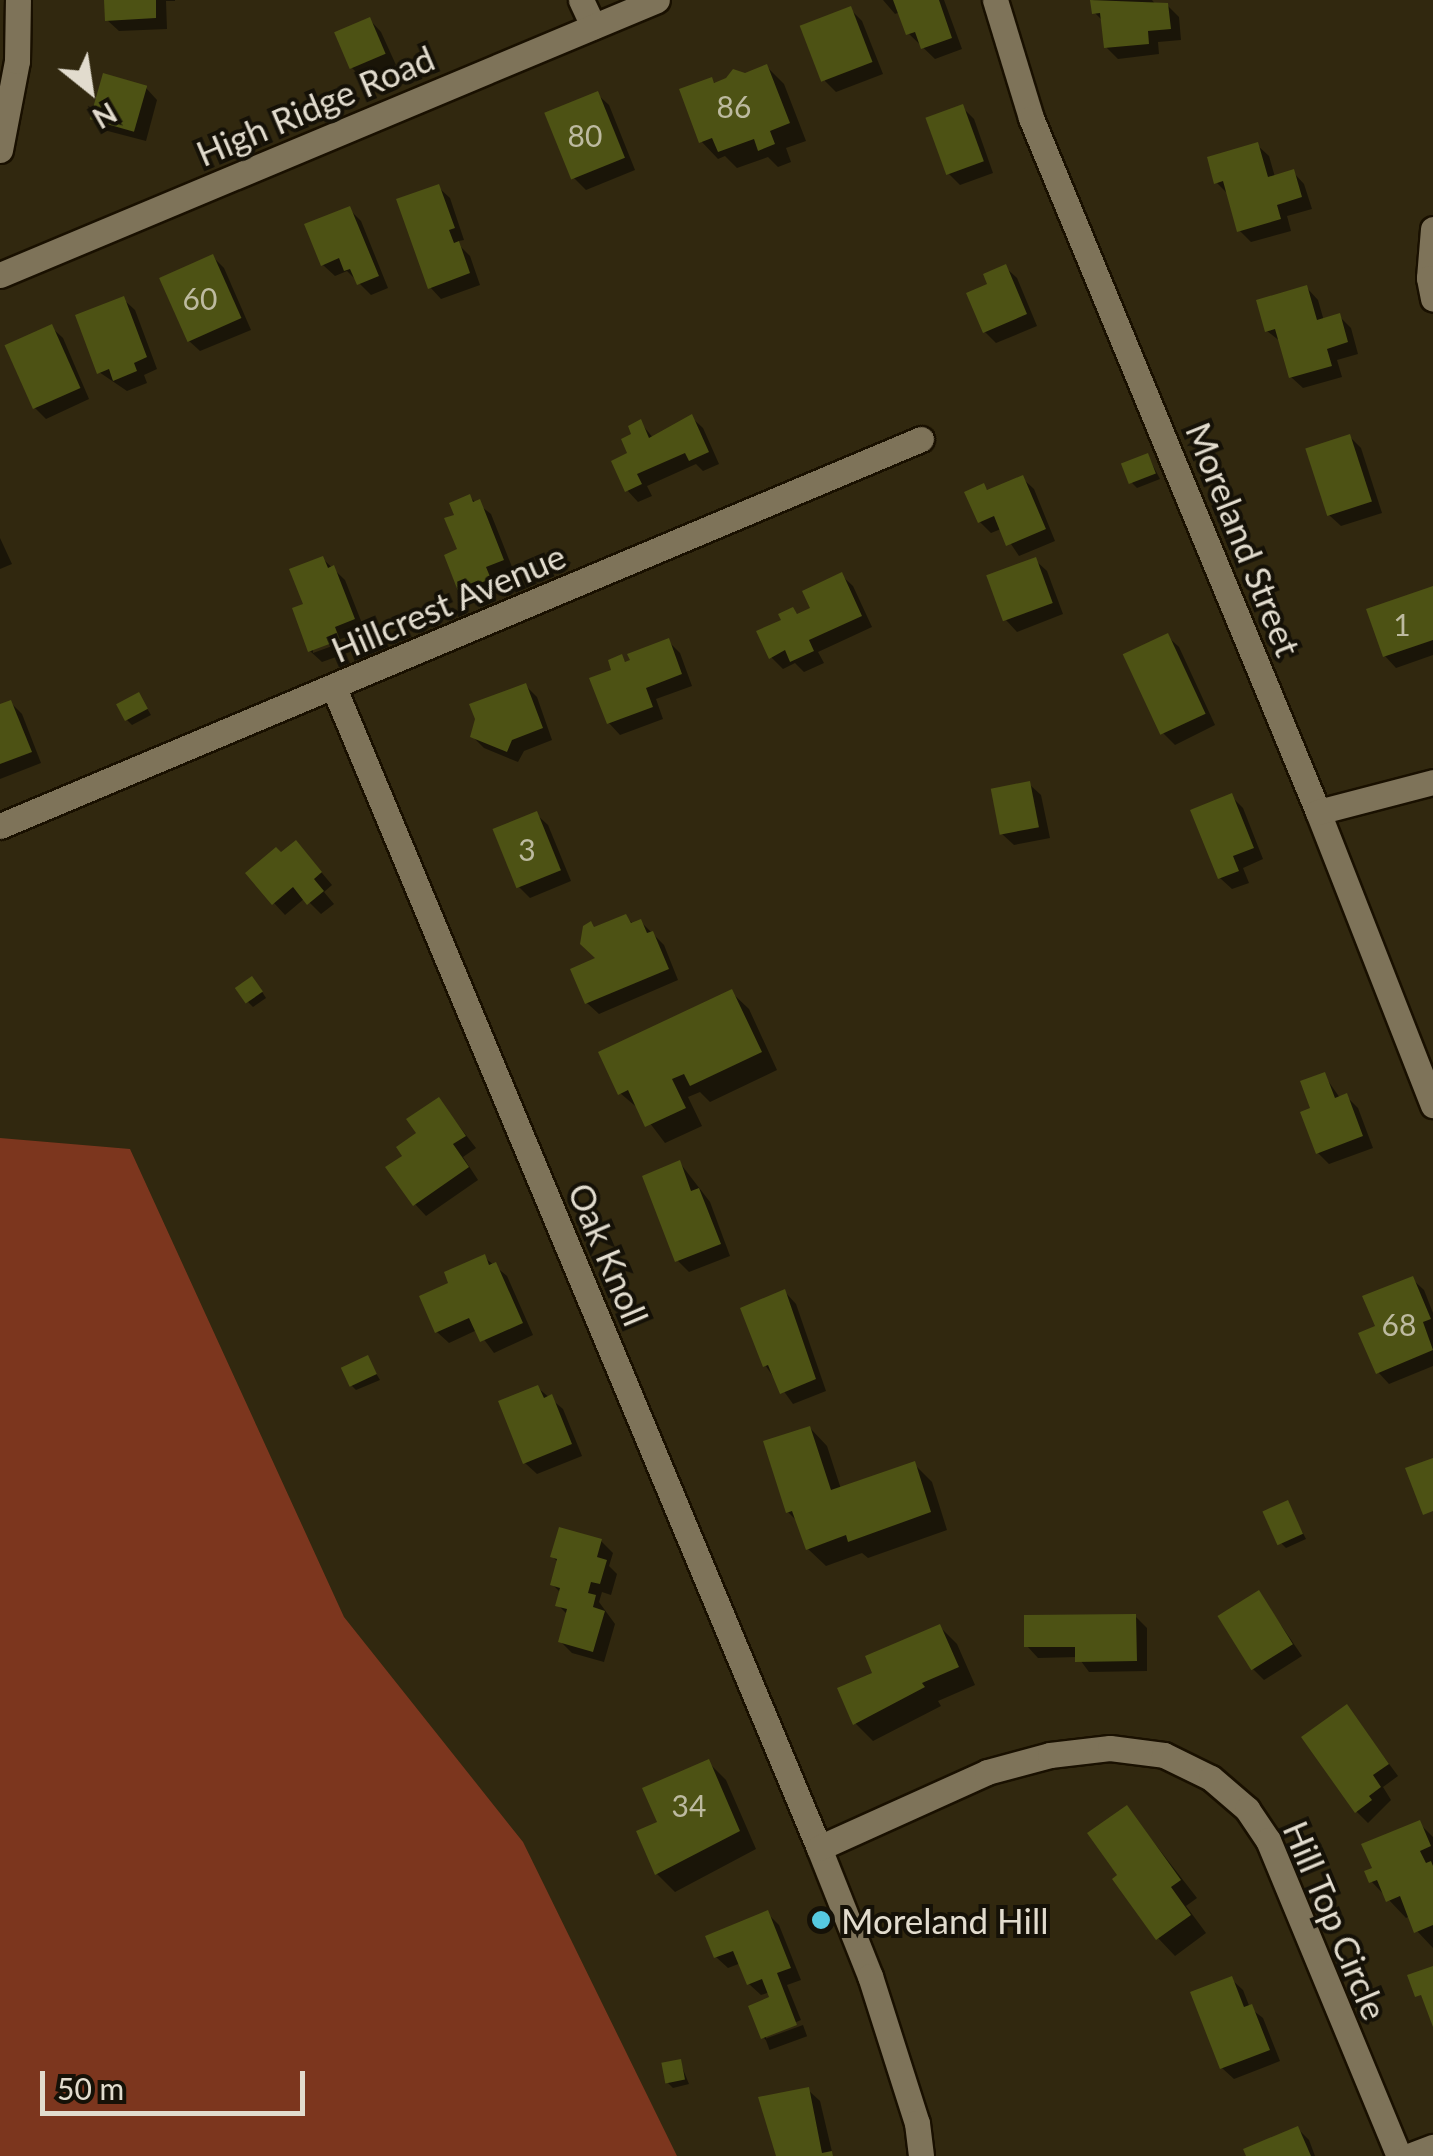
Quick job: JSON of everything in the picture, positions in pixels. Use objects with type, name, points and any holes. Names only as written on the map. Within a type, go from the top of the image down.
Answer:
[{"type":"street","points":[[0,150],[17,61],[18,0]]},
{"type":"street","points":[[581,0],[593,26]]},
{"type":"street","name":"High Ridge Road","points":[[0,275],[658,0]]},
{"type":"street","name":"Moreland Street","points":[[995,0],[1031,118],[1318,812],[1433,1104]]},
{"type":"street","points":[[1433,229],[1429,248],[1433,299]]},
{"type":"street","name":"Hillcrest Avenue","points":[[0,826],[921,438]]},
{"type":"street","name":"Oak Knoll","points":[[334,688],[819,1848],[870,1976],[917,2124],[921,2156]]},
{"type":"street","points":[[1318,812],[1433,782]]},
{"type":"street","name":"Hill Top Circle","points":[[819,1848],[987,1772],[1050,1755],[1110,1748],[1164,1756],[1211,1778],[1248,1809],[1268,1840],[1400,2156]]},
{"type":"street","points":[[1410,2156],[1433,2147]]},
{"type":"shaded area","points":[[0,1138],[130,1149],[344,1617],[523,1842],[677,2156],[0,2156]]},
{"type":"building","points":[[104,0],[156,0],[156,18],[105,21]]},
{"type":"building","points":[[893,0],[939,0],[952,38],[921,49],[915,32],[906,35]]},
{"type":"building","points":[[1090,0],[1168,3],[1171,29],[1148,31],[1149,44],[1104,48],[1100,13],[1092,14]]},
{"type":"building","points":[[851,6],[873,62],[821,82],[800,26]]},
{"type":"building","points":[[370,17],[386,54],[350,69],[334,32]]},
{"type":"building","points":[[767,64],[790,123],[770,131],[775,144],[758,151],[754,139],[718,152],[712,138],[699,143],[679,89],[712,77],[714,83],[726,78],[733,69],[745,73]]},
{"type":"building","points":[[103,73],[147,86],[134,132],[90,119]]},
{"type":"building","points":[[598,91],[625,158],[571,179],[544,113]]},
{"type":"building","points":[[963,104],[984,161],[946,175],[925,118]]},
{"type":"building","points":[[1258,142],[1268,177],[1294,169],[1302,197],[1277,205],[1281,219],[1237,232],[1223,181],[1214,184],[1207,157]]},
{"type":"building","points":[[439,184],[455,228],[449,230],[454,243],[459,241],[470,273],[428,289],[396,199]]},
{"type":"building","points":[[350,206],[379,276],[357,285],[350,269],[344,271],[339,258],[321,266],[304,224]]},
{"type":"building","points":[[213,254],[241,318],[188,342],[159,278]]},
{"type":"building","points":[[1006,264],[1027,314],[983,333],[966,293],[987,284],[983,274]]},
{"type":"building","points":[[1307,285],[1317,320],[1340,313],[1348,342],[1327,349],[1332,366],[1289,378],[1275,329],[1265,332],[1256,300]]},
{"type":"building","points":[[124,296],[147,357],[134,363],[137,371],[113,381],[109,369],[97,374],[75,315]]},
{"type":"building","points":[[52,324],[80,388],[33,409],[4,345]]},
{"type":"building","points":[[692,414],[709,452],[689,461],[685,453],[637,474],[642,484],[625,492],[611,461],[627,453],[621,439],[631,434],[628,426],[641,419],[649,438]]},
{"type":"building","points":[[1350,434],[1372,502],[1327,516],[1305,449]]},
{"type":"building","points":[[1148,453],[1156,474],[1129,484],[1121,463]]},
{"type":"building","points":[[1023,475],[1046,529],[1006,546],[994,516],[978,523],[964,492],[984,483],[987,490]]},
{"type":"building","points":[[470,494],[473,502],[480,499],[504,560],[486,567],[491,579],[458,591],[444,555],[457,549],[444,518],[454,515],[449,503]]},
{"type":"building","points":[[323,556],[328,568],[334,565],[355,619],[335,627],[340,640],[308,652],[292,608],[303,604],[289,569]]},
{"type":"building","points":[[1036,557],[1053,603],[1003,621],[986,575]]},
{"type":"building","points":[[842,572],[862,616],[809,640],[814,651],[790,662],[785,650],[769,659],[756,631],[781,620],[778,614],[793,607],[797,614],[810,608],[802,591]]},
{"type":"building","points":[[1433,586],[1433,640],[1383,657],[1366,609]]},
{"type":"building","points":[[1168,633],[1206,714],[1160,735],[1123,654]]},
{"type":"building","points":[[669,638],[682,674],[646,688],[653,707],[607,724],[589,678],[611,670],[608,660],[622,654],[625,662],[630,660],[627,654]]},
{"type":"building","points":[[526,683],[543,728],[512,740],[507,752],[470,737],[475,719],[469,704]]},
{"type":"building","points":[[139,692],[148,709],[125,721],[116,704]]},
{"type":"building","points":[[11,700],[32,752],[0,764],[0,704]]},
{"type":"building","points":[[1030,781],[1039,827],[1000,835],[991,789]]},
{"type":"building","points":[[1232,793],[1254,848],[1233,856],[1239,871],[1218,879],[1190,810]]},
{"type":"building","points":[[537,811],[561,870],[516,888],[492,829]]},
{"type":"building","points":[[296,840],[322,872],[314,879],[324,891],[307,905],[293,887],[272,905],[245,873],[276,847],[281,852]]},
{"type":"building","points":[[626,914],[631,923],[641,919],[647,933],[653,931],[669,969],[585,1004],[570,969],[595,958],[580,944],[583,926],[591,921],[594,927]]},
{"type":"building","points":[[252,976],[263,992],[246,1004],[235,988]]},
{"type":"building","points":[[732,989],[762,1052],[690,1086],[684,1074],[672,1079],[686,1108],[645,1127],[628,1090],[618,1095],[598,1052]]},
{"type":"building","points":[[1325,1072],[1335,1098],[1347,1093],[1363,1136],[1316,1154],[1300,1112],[1310,1108],[1300,1081]]},
{"type":"building","points":[[439,1097],[466,1136],[453,1144],[469,1167],[413,1206],[385,1167],[402,1156],[396,1147],[416,1133],[406,1119]]},
{"type":"building","points":[[680,1160],[691,1191],[699,1188],[721,1244],[675,1262],[642,1176]]},
{"type":"building","points":[[485,1254],[489,1265],[496,1262],[523,1323],[480,1342],[469,1318],[435,1333],[419,1296],[448,1283],[444,1272]]},
{"type":"building","points":[[1413,1276],[1431,1319],[1423,1322],[1433,1350],[1376,1374],[1358,1333],[1375,1326],[1362,1296]]},
{"type":"building","points":[[785,1289],[816,1379],[780,1394],[768,1365],[763,1367],[740,1308]]},
{"type":"building","points":[[368,1355],[377,1374],[350,1387],[341,1368]]},
{"type":"building","points":[[538,1385],[544,1398],[552,1394],[572,1444],[523,1464],[498,1401]]},
{"type":"building","points":[[810,1426],[831,1490],[915,1461],[931,1512],[848,1542],[846,1535],[806,1550],[792,1511],[786,1513],[763,1441]]},
{"type":"building","points":[[1433,1458],[1433,1511],[1423,1515],[1405,1468]]},
{"type":"building","points":[[1288,1500],[1303,1534],[1277,1545],[1262,1511]]},
{"type":"building","points":[[559,1527],[602,1539],[597,1557],[607,1560],[600,1584],[591,1582],[588,1593],[596,1595],[593,1607],[605,1611],[593,1652],[558,1642],[567,1609],[555,1606],[560,1588],[550,1585],[557,1559],[550,1557]]},
{"type":"building","points":[[1259,1590],[1293,1644],[1251,1670],[1217,1616]]},
{"type":"building","points":[[1136,1614],[1137,1661],[1075,1662],[1075,1647],[1024,1647],[1024,1615]]},
{"type":"building","points":[[940,1624],[959,1667],[922,1683],[925,1687],[853,1725],[837,1688],[872,1673],[865,1656]]},
{"type":"building","points":[[1347,1704],[1389,1764],[1373,1775],[1381,1787],[1355,1813],[1301,1737]]},
{"type":"building","points":[[709,1759],[740,1831],[655,1875],[636,1831],[657,1822],[642,1788]]},
{"type":"building","points":[[1127,1805],[1181,1880],[1171,1887],[1191,1915],[1156,1940],[1112,1879],[1117,1875],[1087,1833]]},
{"type":"building","points":[[1420,1820],[1431,1846],[1420,1851],[1426,1863],[1431,1861],[1433,1866],[1433,1925],[1414,1933],[1400,1896],[1386,1902],[1377,1880],[1369,1883],[1364,1871],[1372,1868],[1361,1844]]},
{"type":"building","points":[[768,1910],[791,1968],[777,1973],[797,2025],[761,2039],[748,2006],[769,1997],[762,1979],[747,1985],[733,1951],[714,1958],[705,1936]]},
{"type":"building","points":[[1433,1966],[1433,2027],[1421,1995],[1415,1997],[1407,1975]]},
{"type":"building","points":[[1232,1976],[1244,2007],[1252,2004],[1270,2050],[1220,2069],[1190,1992]]},
{"type":"building","points":[[681,2059],[685,2080],[665,2083],[661,2063]]},
{"type":"building","points":[[809,2087],[822,2153],[832,2151],[833,2156],[776,2156],[758,2097]]},
{"type":"building","points":[[1298,2126],[1311,2156],[1246,2156],[1243,2149]]},
{"type":"place","name":"Moreland Hill","points":[[821,1920]]}]
